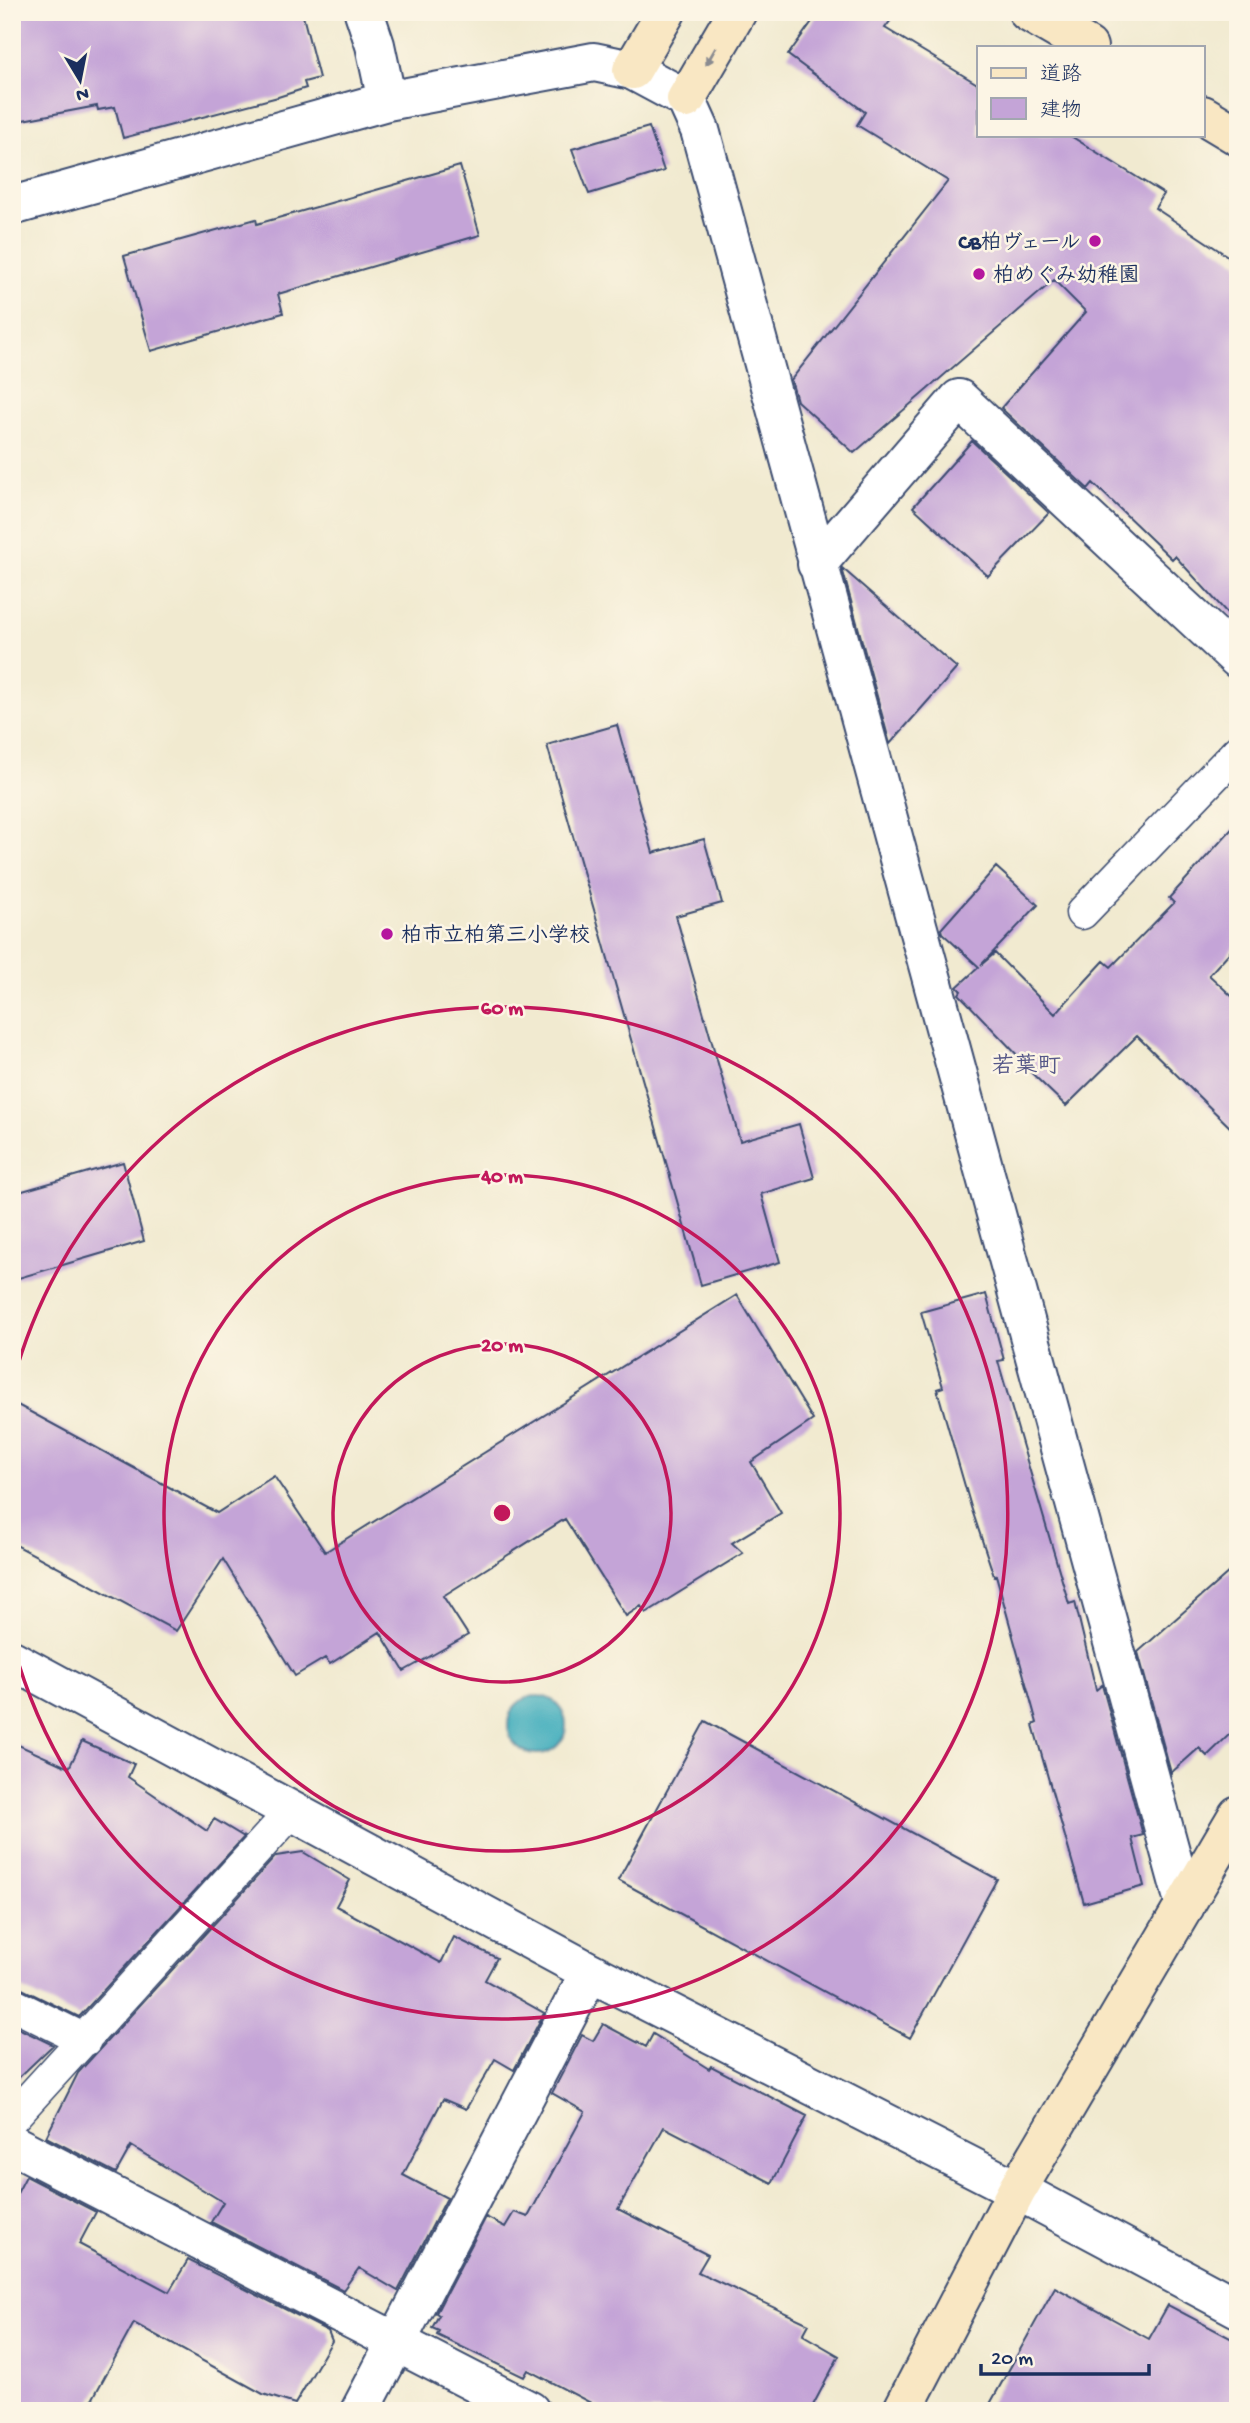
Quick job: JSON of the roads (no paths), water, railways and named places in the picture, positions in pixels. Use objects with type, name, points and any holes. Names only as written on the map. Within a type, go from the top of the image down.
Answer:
[{"type":"street","points":[[364,12],[387,100]]},
{"type":"street","points":[[632,70],[666,12]]},
{"type":"street","points":[[686,99],[737,12]]},
{"type":"street","points":[[1028,12],[1085,46]]},
{"type":"street","points":[[12,206],[387,100],[594,62],[632,70],[686,99],[700,130],[1185,1906]]},
{"type":"street","points":[[1204,116],[1238,136]]},
{"type":"street","points":[[817,564],[959,399],[1238,659]]},
{"type":"street","points":[[12,1660],[590,1972],[1017,2190],[1238,2308]]},
{"type":"street","points":[[902,2411],[1017,2190],[1238,1815]]},
{"type":"street","points":[[360,2411],[590,1972]]},
{"type":"street","points":[[12,2144],[530,2411]]},
{"type":"lane","points":[[1082,913],[1238,751]]},
{"type":"lane","points":[[12,2118],[293,1811]]},
{"type":"lane","points":[[12,2004],[85,2040]]},
{"type":"water","points":[[531,1696],[543,1696],[558,1704],[566,1719],[566,1731],[558,1746],[543,1754],[531,1754],[516,1746],[508,1731],[508,1719],[516,1704]]},
{"type":"place","name":"CB柏ヴェール","points":[[1095,241]]},
{"type":"place","name":"柏めぐみ幼稚園","points":[[979,274]]},
{"type":"place","name":"柏市立柏第三小学校","points":[[387,934]]},
{"type":"district","name":"若葉町","points":[[1026,1064]]}]
